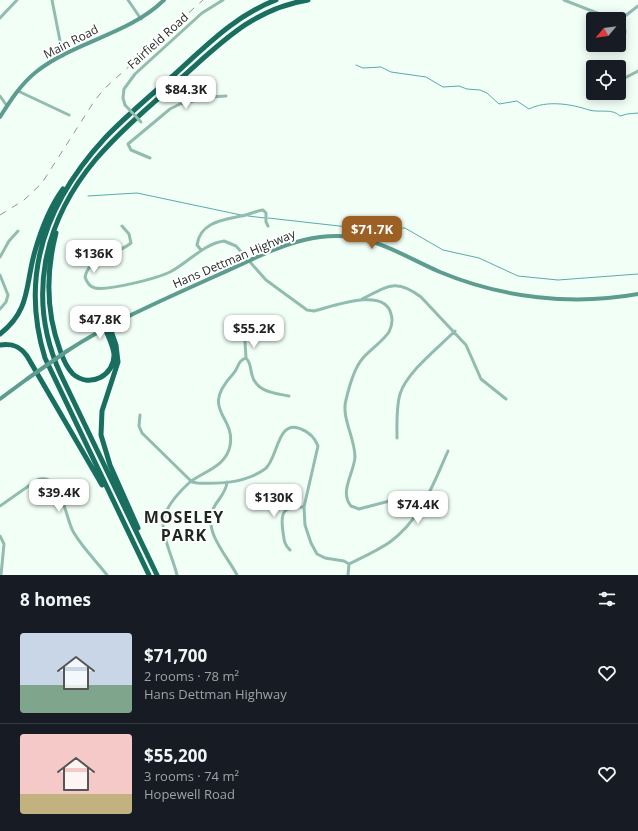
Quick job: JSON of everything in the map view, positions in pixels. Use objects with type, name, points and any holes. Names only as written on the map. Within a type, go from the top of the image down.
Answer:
[{"type":"highway","points":[[0,334],[18,317],[24,302],[35,252],[44,224],[59,195],[111,133],[220,34],[253,10],[276,0]]},
{"type":"highway","points":[[157,575],[61,375],[47,338],[42,312],[43,277],[51,239],[63,209],[84,174],[108,145],[229,36],[249,21],[267,11],[287,4],[308,0]]},
{"type":"highway","points":[[74,177],[50,222],[39,256],[34,290],[35,316],[41,346],[52,375],[149,575]]},
{"type":"highway","points":[[63,209],[51,258],[49,275],[49,303],[55,336],[64,360],[70,370],[78,378],[87,380],[98,379],[106,375],[110,369],[114,354],[107,326]]},
{"type":"highway","points":[[107,326],[116,346],[118,362],[102,411],[101,435],[104,450],[136,521],[138,533]]},
{"type":"highway","points":[[0,345],[14,345],[19,347],[27,356],[122,518]]},
{"type":"street","points":[[0,18],[17,0]]},
{"type":"street","points":[[52,0],[63,56]]},
{"type":"street","points":[[128,0],[141,19]]},
{"type":"street","name":"Main Road","points":[[0,117],[18,91],[36,72],[63,56],[141,19],[164,0]]},
{"type":"street","name":"Fairfield Road","points":[[147,128],[125,105],[123,98],[124,89],[135,74],[202,13],[223,0]]},
{"type":"street","points":[[564,0],[595,12]]},
{"type":"street","points":[[626,14],[638,6]]},
{"type":"street","points":[[626,77],[638,71]]},
{"type":"street","points":[[18,91],[69,115]]},
{"type":"street","points":[[0,96],[7,106]]},
{"type":"street","points":[[150,158],[131,150],[128,146],[130,141],[170,109],[180,104],[210,97],[226,96]]},
{"type":"street","points":[[201,250],[198,247],[198,238],[206,226],[222,220],[263,210],[266,213],[266,222],[268,226]]},
{"type":"street","points":[[122,226],[131,237],[131,243],[109,253],[88,269],[85,277],[89,285],[97,289],[108,288],[156,277],[170,272],[175,270],[201,250],[219,242],[228,242],[236,246],[269,282],[310,311],[361,299],[388,287],[402,285],[421,297],[455,331],[468,348],[480,379],[506,398]]},
{"type":"street","points":[[0,257],[9,241],[18,231]]},
{"type":"street","name":"Hans Dettman Highway","points":[[0,399],[67,351],[107,326],[249,261],[297,242],[315,237],[341,236],[376,243],[441,272],[503,292],[561,299],[588,299],[638,294]]},
{"type":"street","points":[[0,275],[8,294],[6,302],[0,309]]},
{"type":"street","points":[[361,299],[383,303],[391,311],[392,321],[389,332],[360,361],[346,400],[346,414],[355,452],[354,464],[346,491],[348,501],[351,506],[359,509],[420,493],[428,495]]},
{"type":"street","points":[[396,438],[398,405],[402,390],[417,369],[455,331]]},
{"type":"street","points":[[245,341],[246,358],[249,361],[254,382],[257,386],[289,396]]},
{"type":"street","points":[[178,575],[164,536],[163,519],[167,510],[192,482],[213,469],[227,453],[230,439],[218,400],[220,389],[239,362],[246,358]]},
{"type":"street","points":[[140,415],[139,426],[142,433],[192,482],[200,484],[243,480],[264,469],[272,459],[282,433],[289,428],[300,428],[312,436],[318,446],[304,507],[305,525],[314,550],[320,556],[344,561],[349,564]]},
{"type":"street","points":[[349,564],[382,547],[397,536],[418,513],[448,451]]},
{"type":"street","points":[[0,506],[38,480],[45,478],[52,481],[61,496],[73,532],[107,575]]},
{"type":"street","points":[[227,482],[224,494],[212,512],[212,521],[216,542],[237,575]]},
{"type":"street","points":[[290,550],[285,542],[282,516],[285,511],[290,508],[304,507]]},
{"type":"street","points":[[0,536],[4,544],[1,575]]},
{"type":"street","points":[[348,575],[350,568],[349,564]]},
{"type":"waterway","points":[[356,65],[363,68],[381,67],[391,72],[426,77],[443,87],[459,86],[467,89],[480,90],[487,93],[499,104],[517,101],[529,109],[536,106],[559,104],[575,106],[593,111],[610,111],[620,116],[638,113]]},
{"type":"waterway","points":[[88,196],[137,193],[241,215]]},
{"type":"waterway","points":[[248,216],[265,218]]},
{"type":"waterway","points":[[268,218],[366,229],[405,228],[443,250],[479,258],[518,276],[558,280],[638,274]]},
{"type":"railway","points":[[0,215],[24,200],[42,183],[95,100],[105,88],[203,0]]},
{"type":"district","name":"MOSELEY PARK","points":[[184,526]]}]
